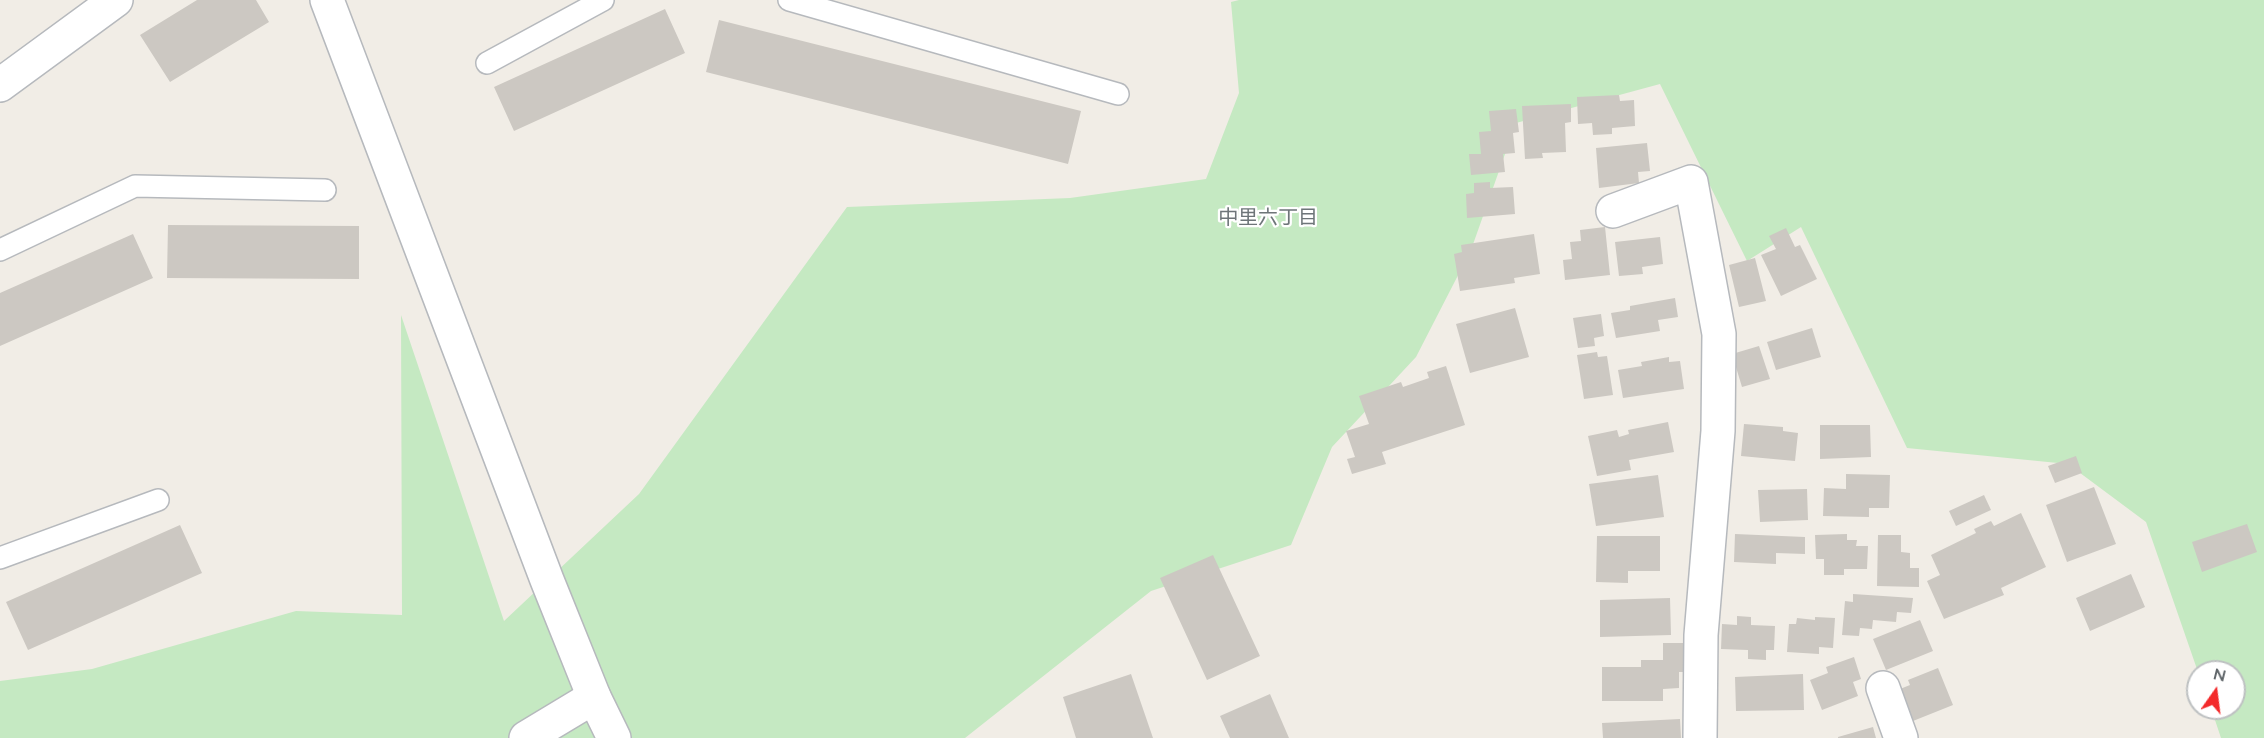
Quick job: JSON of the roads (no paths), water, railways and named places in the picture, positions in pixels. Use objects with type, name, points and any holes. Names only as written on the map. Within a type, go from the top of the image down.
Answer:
[{"type":"street","points":[[0,85],[116,0]]},
{"type":"street","points":[[327,0],[594,697],[614,738]]},
{"type":"street","points":[[1613,211],[1691,182],[1718,324],[1718,431],[1701,635],[1700,738]]},
{"type":"street","points":[[1883,688],[1901,738]]},
{"type":"street","points":[[526,738],[594,697]]},
{"type":"lane","points":[[487,63],[603,0]]},
{"type":"lane","points":[[789,0],[1118,94]]},
{"type":"lane","points":[[0,250],[135,186],[325,190]]},
{"type":"lane","points":[[0,558],[158,500]]},
{"type":"district","name":"中里六丁目","points":[[1268,218]]}]
